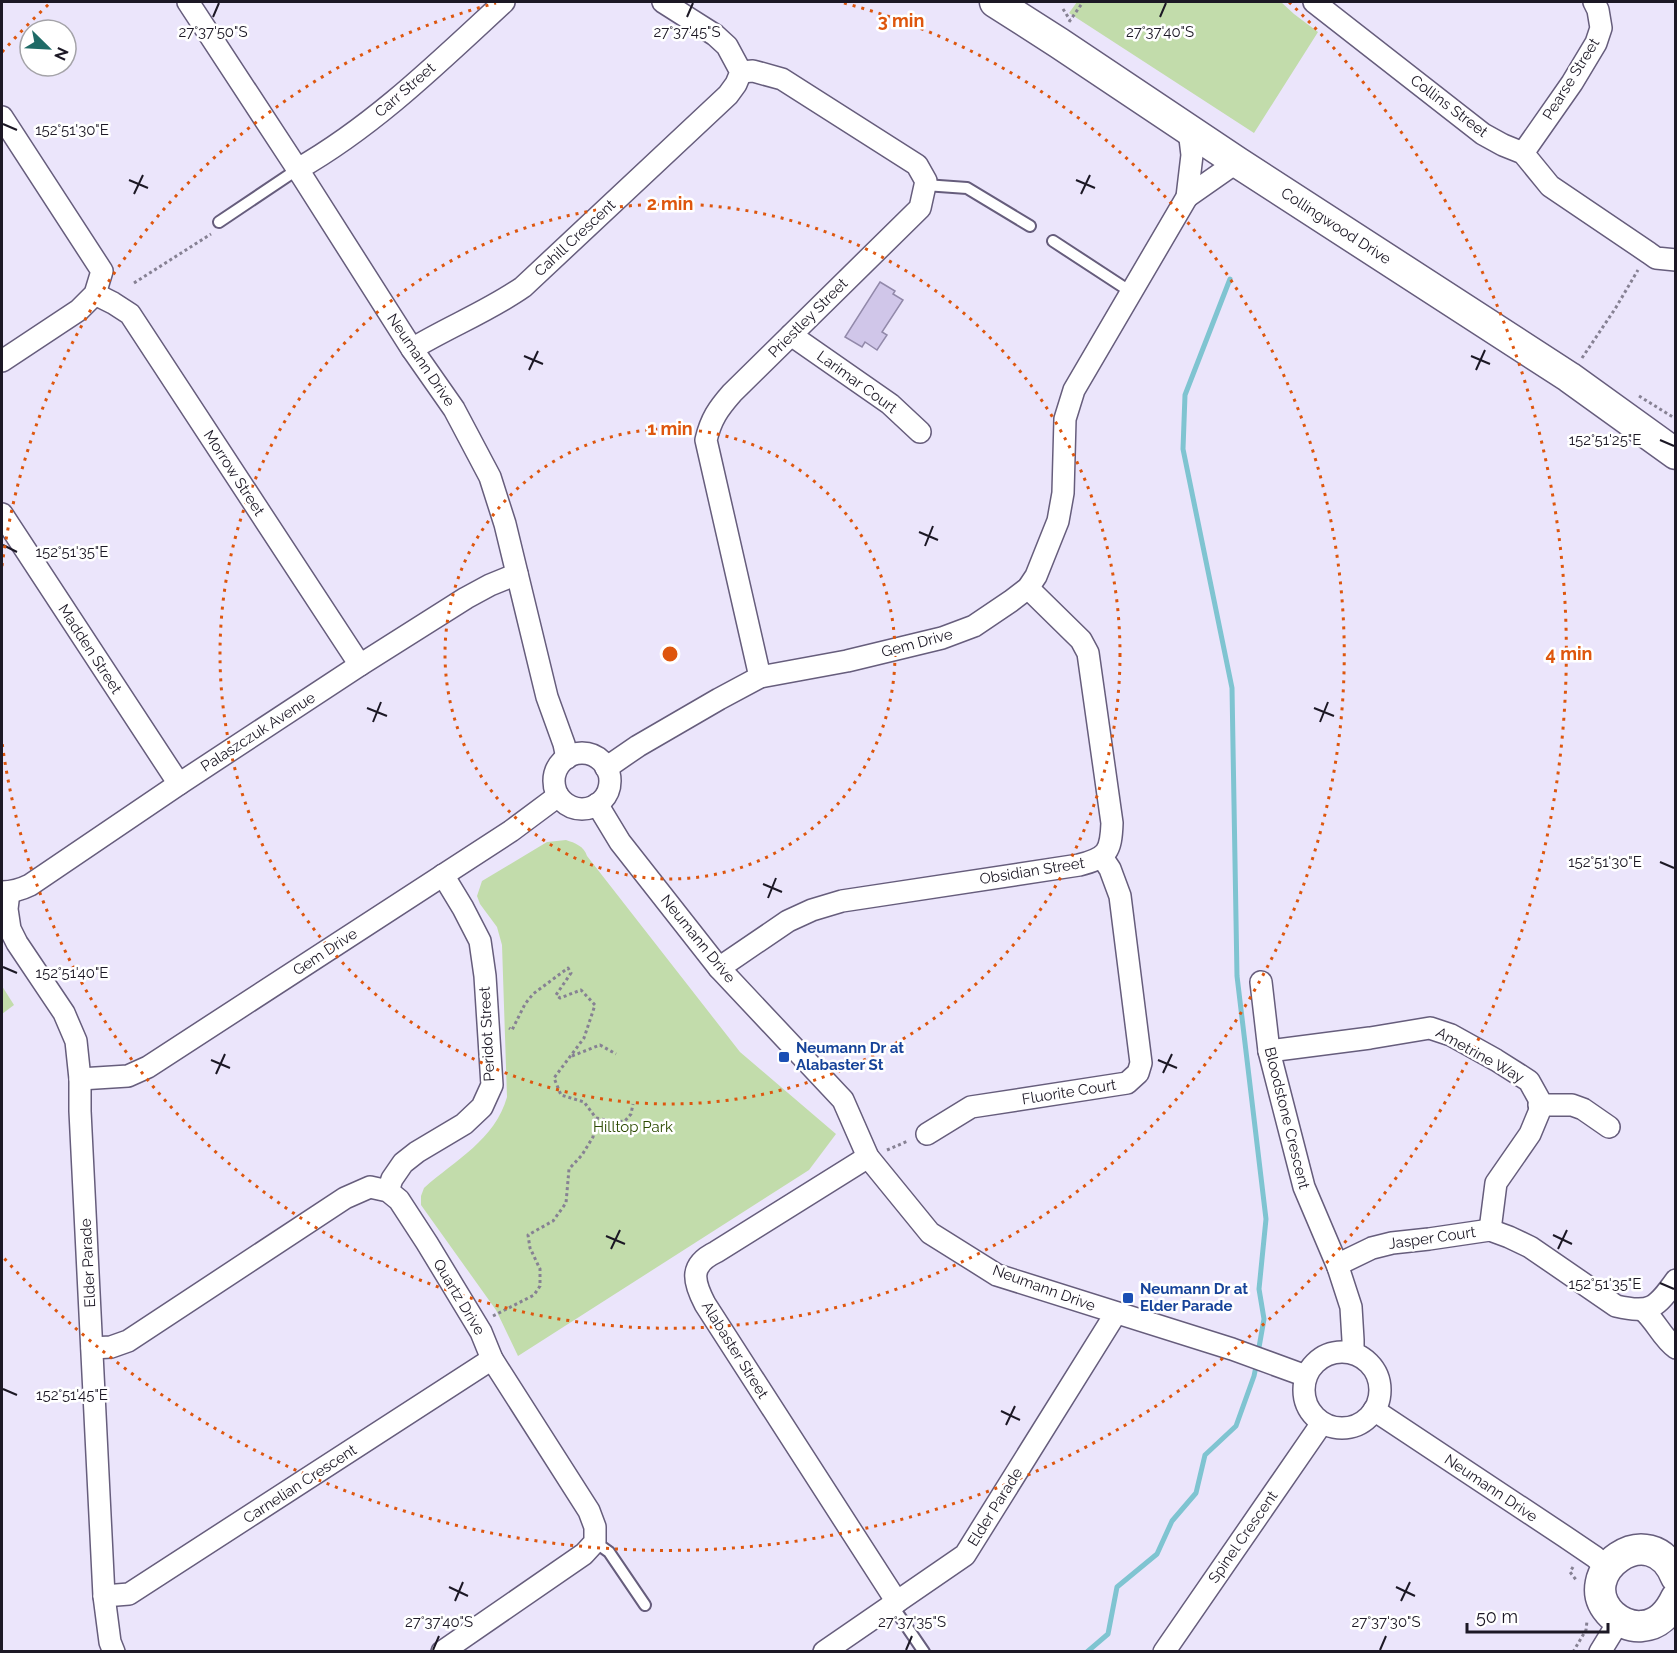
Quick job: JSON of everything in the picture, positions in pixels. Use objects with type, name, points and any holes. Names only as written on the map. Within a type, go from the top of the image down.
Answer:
[{"type":"main road","name":"Collingwood Drive","points":[[994,2],[1569,377],[1676,454]]},
{"type":"main road","points":[[1671,1557],[1650,1551],[1626,1552],[1615,1558],[1606,1568],[1601,1591],[1610,1613],[1619,1621],[1630,1625],[1641,1626],[1652,1623],[1662,1618],[1674,1607]]},
{"type":"street","name":"Neumann Drive","points":[[190,2],[412,349],[454,409],[490,477],[505,524],[547,697],[567,758]]},
{"type":"street","name":"Carr Street","points":[[298,169],[386,109],[504,2]]},
{"type":"street","points":[[663,2],[715,35],[727,46],[741,72],[753,71],[782,79],[917,165],[926,181],[925,185]]},
{"type":"street","name":"Collins Street","points":[[1314,2],[1483,134],[1523,153],[1550,186],[1656,258],[1676,260]]},
{"type":"street","name":"Pearse Street","points":[[1523,153],[1572,83],[1596,43],[1601,28],[1594,2]]},
{"type":"street","name":"Cahill Crescent","points":[[412,349],[523,287],[728,95],[741,72]]},
{"type":"street","points":[[2,117],[102,271],[95,294],[79,310],[2,361]]},
{"type":"street","name":"Gem Drive","points":[[606,768],[718,699],[760,677],[847,661],[942,638],[974,626],[1028,588],[1036,576],[1058,521],[1063,494],[1065,419],[1074,390],[1187,197],[1192,155],[1189,130]]},
{"type":"street","name":"Gem Drive","points":[[1187,197],[1237,162]]},
{"type":"street","name":"Priestley Street","points":[[760,677],[706,440],[710,424],[719,408],[920,208],[925,185]]},
{"type":"street","name":"Morrow Street","points":[[95,294],[130,314],[360,665]]},
{"type":"street","name":"Larimar Court","points":[[791,335],[890,404],[920,432]]},
{"type":"street","name":"Madden Street","points":[[2,514],[179,784]]},
{"type":"street","name":"Palaszczuk Avenue","points":[[5,892],[20,890],[30,885],[360,665],[466,598],[517,574]]},
{"type":"street","name":"Obsidian Street","points":[[719,968],[788,921],[812,910],[842,901],[1079,865],[1096,861],[1108,850],[1112,840],[1112,823],[1088,653],[1081,640],[1028,588]]},
{"type":"street","points":[[575,754],[591,755],[606,768],[608,790],[597,804],[589,808],[571,807],[558,795],[554,779],[556,770],[567,758],[575,754]]},
{"type":"street","name":"Gem Drive","points":[[80,1079],[128,1076],[148,1067],[511,831],[558,795]]},
{"type":"street","name":"Neumann Drive","points":[[597,804],[620,842],[719,968],[843,1100],[868,1157],[930,1233],[997,1275],[1232,1349],[1306,1376]]},
{"type":"street","name":"Fluorite Court","points":[[927,1134],[971,1107],[1127,1083],[1138,1073],[1141,1062],[1120,896],[1110,869],[1102,857]]},
{"type":"street","name":"Peridot Street","points":[[388,1191],[392,1179],[403,1163],[464,1124],[482,1107],[492,1085],[480,941],[443,875]]},
{"type":"street","name":"Elder Parade","points":[[5,892],[10,929],[64,1013],[76,1041],[80,1079],[104,1596],[110,1642],[114,1652]]},
{"type":"street","name":"Bloodstone Crescent","points":[[1261,982],[1269,1051],[1304,1187],[1338,1267],[1351,1307],[1353,1353]]},
{"type":"street","name":"Ametrine Way","points":[[1269,1051],[1430,1028],[1451,1035],[1529,1081],[1537,1092],[1539,1105]]},
{"type":"street","points":[[1490,1230],[1496,1183],[1530,1134],[1540,1110],[1539,1105],[1572,1105],[1583,1109],[1610,1127]]},
{"type":"street","name":"Alabaster Street","points":[[868,1157],[705,1258],[697,1266],[696,1280],[705,1304],[895,1603]]},
{"type":"street","points":[[92,1348],[111,1347],[128,1341],[345,1198],[370,1187],[388,1191]]},
{"type":"street","name":"Quartz Drive","points":[[388,1191],[399,1200],[427,1243],[481,1332],[492,1359],[589,1511],[595,1527],[595,1542]]},
{"type":"street","name":"Jasper Court","points":[[1338,1267],[1343,1262],[1372,1248],[1392,1243],[1490,1230],[1530,1247],[1616,1306],[1642,1310]]},
{"type":"street","points":[[1642,1310],[1656,1306],[1676,1280]]},
{"type":"street","points":[[1642,1310],[1651,1317],[1665,1338],[1676,1348]]},
{"type":"street","name":"Elder Parade","points":[[824,1652],[965,1555],[1116,1313]]},
{"type":"street","points":[[1334,1353],[1353,1353],[1363,1358],[1377,1376],[1380,1388],[1379,1399],[1368,1418],[1351,1427],[1331,1427],[1313,1416],[1307,1407],[1304,1397],[1306,1376],[1317,1361],[1325,1356],[1334,1353]]},
{"type":"street","name":"Carnelian Crescent","points":[[104,1596],[129,1594],[492,1359]]},
{"type":"street","name":"Neumann Drive","points":[[1374,1410],[1595,1557],[1606,1568]]},
{"type":"street","name":"Spinel Crescent","points":[[1164,1652],[1322,1423]]},
{"type":"street","points":[[442,1652],[584,1554],[595,1542]]},
{"type":"street","points":[[1600,1652],[1619,1621]]},
{"type":"lane","points":[[219,222],[298,169]]},
{"type":"lane","points":[[925,185],[967,188],[1030,226]]},
{"type":"lane","points":[[1053,241],[1131,292]]},
{"type":"lane","points":[[595,1542],[609,1552],[645,1605]]},
{"type":"lane","points":[[895,1603],[924,1652]]},
{"type":"path","points":[[1063,9],[1070,20]]},
{"type":"path","points":[[1569,377],[1615,309],[1648,253]]},
{"type":"path","points":[[502,1025],[512,1029],[533,994],[568,968],[571,973],[556,994],[560,998],[581,990],[595,1005],[584,1038],[554,1078],[561,1095],[584,1102],[596,1118],[616,1122],[625,1121],[631,1114],[633,1104]]},
{"type":"path","points":[[570,1057],[600,1045],[615,1054]]},
{"type":"path","points":[[497,1314],[534,1295],[540,1286],[540,1269],[530,1248],[528,1235],[553,1221],[566,1203],[569,1169],[582,1155],[593,1137],[596,1118]]},
{"type":"path","points":[[868,1157],[927,1134]]},
{"type":"green space","points":[[1077,2],[1281,2],[1318,32],[1254,133],[1069,13]]},
{"type":"green space","name":"Hilltop Park","points":[[566,840],[584,850],[740,1052],[836,1134],[809,1170],[518,1356],[496,1310],[421,1205],[421,1196],[424,1188],[484,1137],[501,1112],[507,1097],[502,945],[497,927],[480,904],[477,896],[482,881],[547,842]]},
{"type":"green space","points":[[2,986],[14,1005],[2,1014]]},
{"type":"building","points":[[880,282],[895,291],[893,294],[903,300],[882,332],[887,335],[877,350],[865,342],[862,347],[845,337]]},
{"type":"waterway","points":[[1230,279],[1185,395],[1183,449],[1232,688],[1237,976],[1266,1219],[1259,1289],[1264,1319],[1258,1353]]},
{"type":"waterway","points":[[1087,1652],[1108,1634],[1117,1587],[1157,1554],[1172,1521],[1196,1493],[1205,1455],[1236,1426],[1257,1362]]},
{"type":"place","name":"Neumann Dr at Alabaster St","points":[[784,1057]]},
{"type":"place","name":"Neumann Dr at Elder Parade","points":[[1128,1298]]}]
